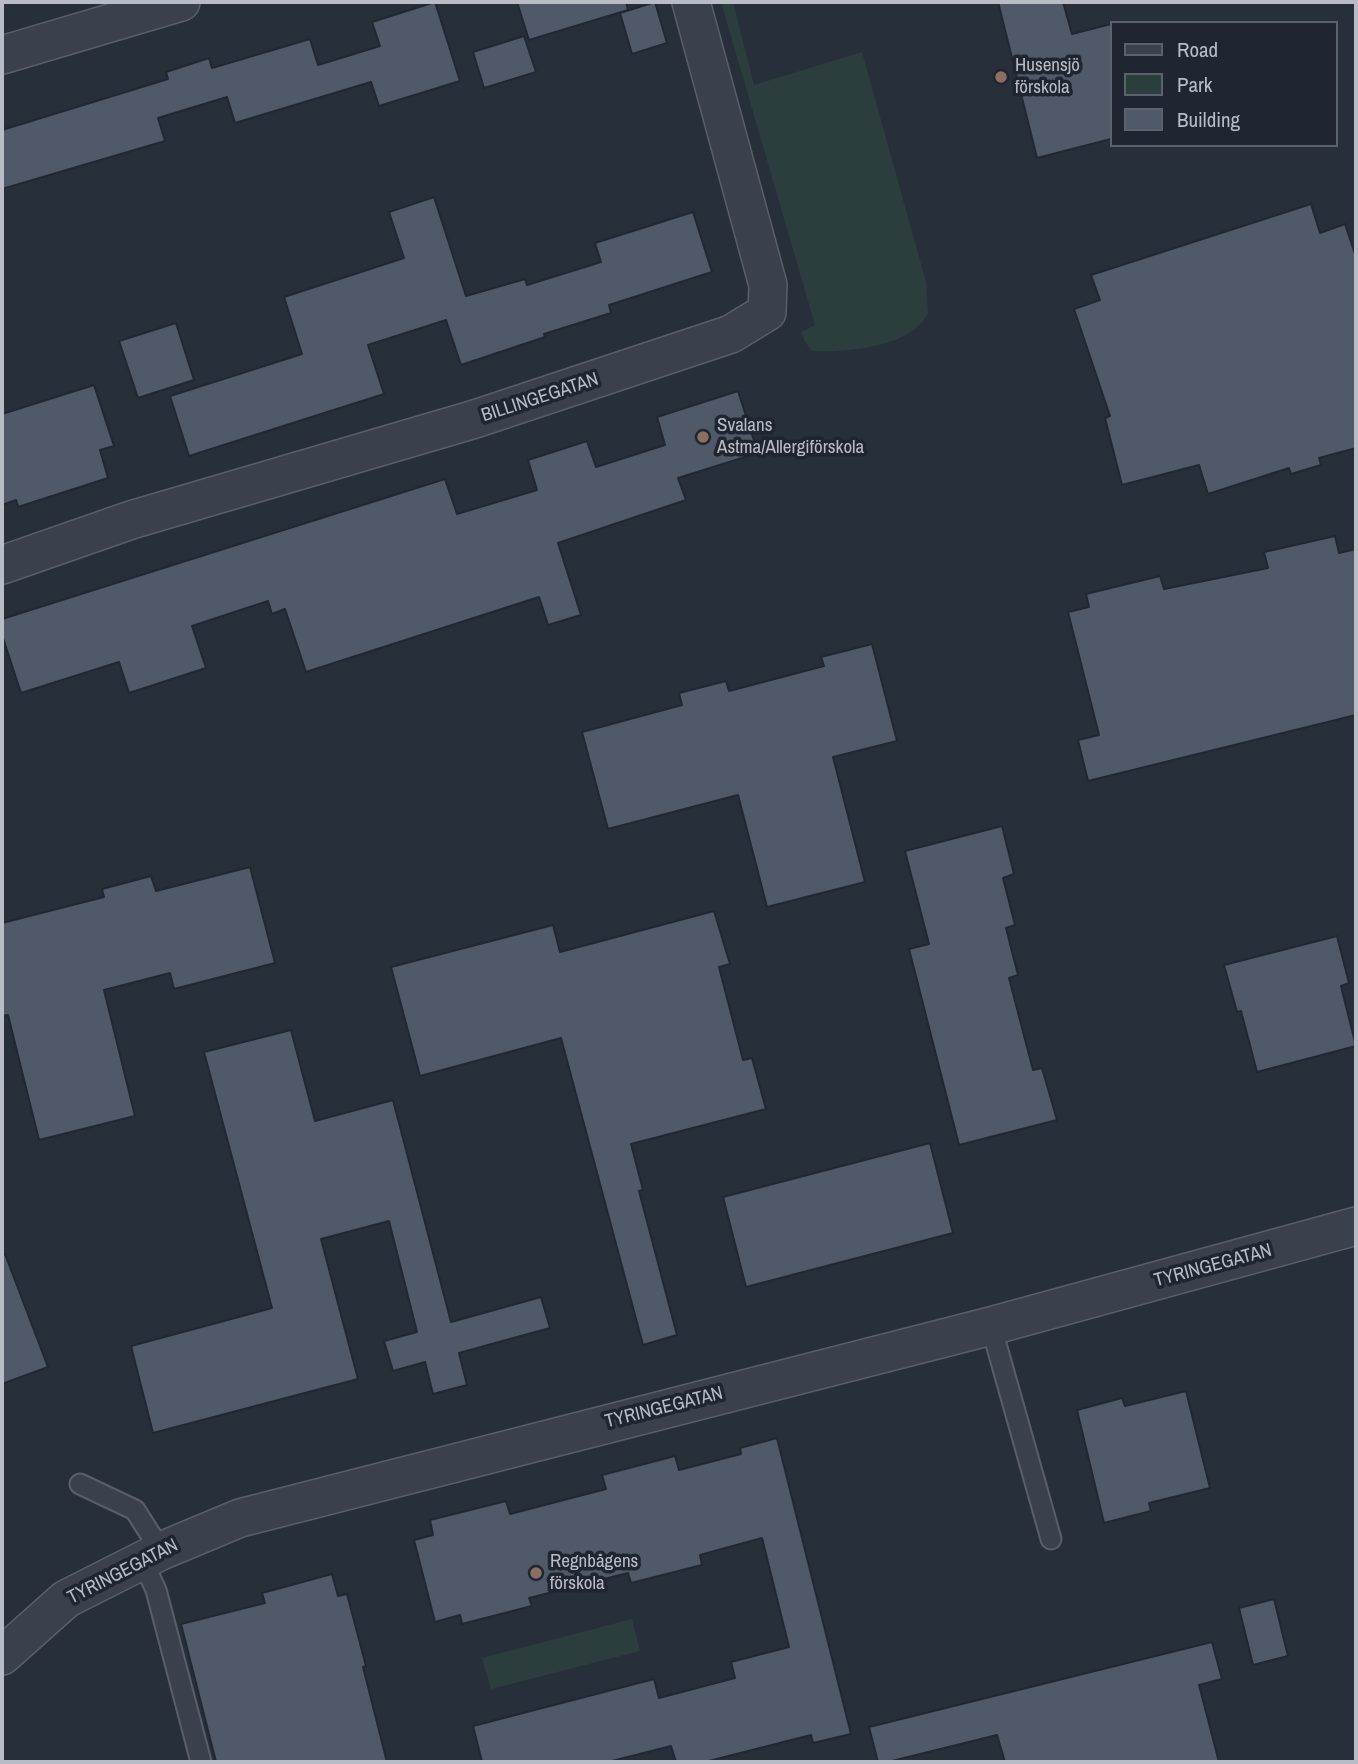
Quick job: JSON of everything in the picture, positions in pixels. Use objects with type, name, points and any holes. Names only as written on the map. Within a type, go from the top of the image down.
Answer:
[{"type":"street","points":[[2,55],[181,2]]},
{"type":"street","name":"BILLINGEGATAN","points":[[2,565],[131,520],[475,419],[731,334],[767,312],[768,285],[691,2]]},
{"type":"street","name":"TYRINGEGATAN","points":[[2,1656],[66,1599],[151,1555],[240,1518],[991,1326],[1356,1226]]},
{"type":"lane","points":[[991,1326],[1051,1539]]},
{"type":"lane","points":[[80,1484],[135,1510],[151,1555],[156,1590],[201,1762]]},
{"type":"green space","points":[[721,2],[733,2],[754,85],[862,52],[926,282],[928,314],[908,334],[882,344],[837,351],[812,351],[805,342],[801,332],[815,325]]},
{"type":"green space","points":[[632,1619],[640,1651],[491,1689],[482,1658]]},
{"type":"building","points":[[435,2],[460,81],[379,106],[371,82],[235,123],[227,97],[158,118],[165,141],[2,189],[2,130],[168,79],[166,72],[209,58],[212,68],[310,39],[318,65],[380,46],[372,22]]},
{"type":"building","points":[[517,2],[626,2],[628,10],[529,40]]},
{"type":"building","points":[[655,2],[667,43],[632,54],[620,13]]},
{"type":"building","points":[[998,2],[1063,2],[1072,34],[1110,24],[1110,139],[1037,158]]},
{"type":"building","points":[[524,36],[536,72],[484,88],[473,52]]},
{"type":"building","points":[[434,197],[466,296],[525,279],[527,285],[601,262],[595,243],[693,212],[712,272],[609,305],[611,313],[544,334],[545,337],[461,365],[446,320],[368,345],[384,394],[189,456],[170,396],[302,354],[284,297],[404,258],[389,212]]},
{"type":"building","points":[[1311,204],[1320,233],[1345,224],[1356,257],[1356,448],[1319,458],[1321,465],[1291,474],[1289,468],[1208,494],[1199,465],[1122,485],[1105,418],[1110,416],[1074,309],[1100,300],[1091,275]]},
{"type":"building","points":[[176,323],[194,380],[138,398],[119,341]]},
{"type":"building","points":[[94,385],[114,446],[100,450],[108,478],[18,507],[16,500],[2,505],[2,414]]},
{"type":"building","points":[[738,391],[758,453],[678,478],[686,500],[558,543],[581,615],[548,625],[539,597],[306,672],[285,609],[272,614],[268,601],[192,626],[206,668],[129,693],[119,662],[21,693],[2,635],[2,619],[445,479],[457,514],[537,490],[528,460],[587,441],[596,467],[665,445],[657,417]]},
{"type":"building","points":[[1335,536],[1339,553],[1356,549],[1356,715],[1088,781],[1078,740],[1099,735],[1068,612],[1089,607],[1086,594],[1160,576],[1164,589],[1268,568],[1264,552]]},
{"type":"building","points":[[872,644],[897,741],[833,757],[865,882],[767,907],[738,795],[608,829],[582,732],[682,705],[679,693],[726,681],[729,691],[824,666],[821,657]]},
{"type":"building","points":[[1002,826],[1014,874],[1003,878],[1015,925],[1006,928],[1018,975],[1009,978],[1033,1070],[1042,1068],[1057,1120],[959,1145],[909,949],[929,944],[905,851]]},
{"type":"building","points":[[250,867],[275,963],[174,989],[170,973],[104,990],[135,1116],[39,1140],[8,1015],[2,1016],[2,923],[104,897],[102,889],[151,876],[156,891]]},
{"type":"building","points":[[714,911],[730,964],[719,967],[743,1060],[752,1058],[766,1109],[631,1144],[643,1190],[639,1191],[677,1335],[643,1345],[561,1038],[420,1076],[391,967],[553,925],[560,952]]},
{"type":"building","points":[[1337,936],[1349,983],[1341,986],[1356,1046],[1257,1072],[1241,1011],[1237,1012],[1224,965]]},
{"type":"building","points":[[291,1030],[315,1121],[393,1100],[451,1322],[541,1297],[550,1328],[459,1353],[467,1385],[433,1394],[425,1362],[393,1371],[384,1341],[417,1332],[389,1221],[321,1239],[358,1379],[153,1433],[131,1346],[272,1308],[204,1052]]},
{"type":"building","points":[[930,1143],[953,1233],[746,1287],[723,1197]]},
{"type":"building","points":[[5,1254],[48,1367],[2,1384],[2,1255]]},
{"type":"building","points":[[1186,1391],[1210,1488],[1149,1503],[1151,1511],[1104,1523],[1077,1410],[1122,1398],[1125,1406]]},
{"type":"building","points":[[777,1438],[851,1734],[813,1743],[811,1735],[705,1762],[676,1762],[671,1746],[608,1762],[482,1762],[473,1726],[654,1679],[659,1698],[735,1678],[731,1662],[789,1647],[762,1538],[700,1555],[702,1565],[631,1583],[628,1573],[529,1598],[532,1606],[462,1624],[460,1615],[435,1622],[414,1540],[433,1535],[430,1520],[506,1501],[510,1514],[606,1489],[602,1475],[675,1456],[679,1470],[741,1454],[740,1448]]},
{"type":"building","points":[[332,1574],[338,1596],[347,1594],[387,1762],[216,1762],[181,1624],[265,1603],[262,1593]]},
{"type":"building","points":[[1274,1599],[1288,1656],[1253,1665],[1239,1608]]},
{"type":"building","points":[[1212,1642],[1222,1679],[1199,1685],[1219,1762],[1005,1762],[997,1735],[888,1762],[878,1762],[869,1727]]},
{"type":"place","name":"Husensjö förskola","points":[[1001,77]]},
{"type":"place","name":"Svalans Astma/Allergiförskola","points":[[703,437]]},
{"type":"place","name":"Regnbågens förskola","points":[[536,1573]]}]
